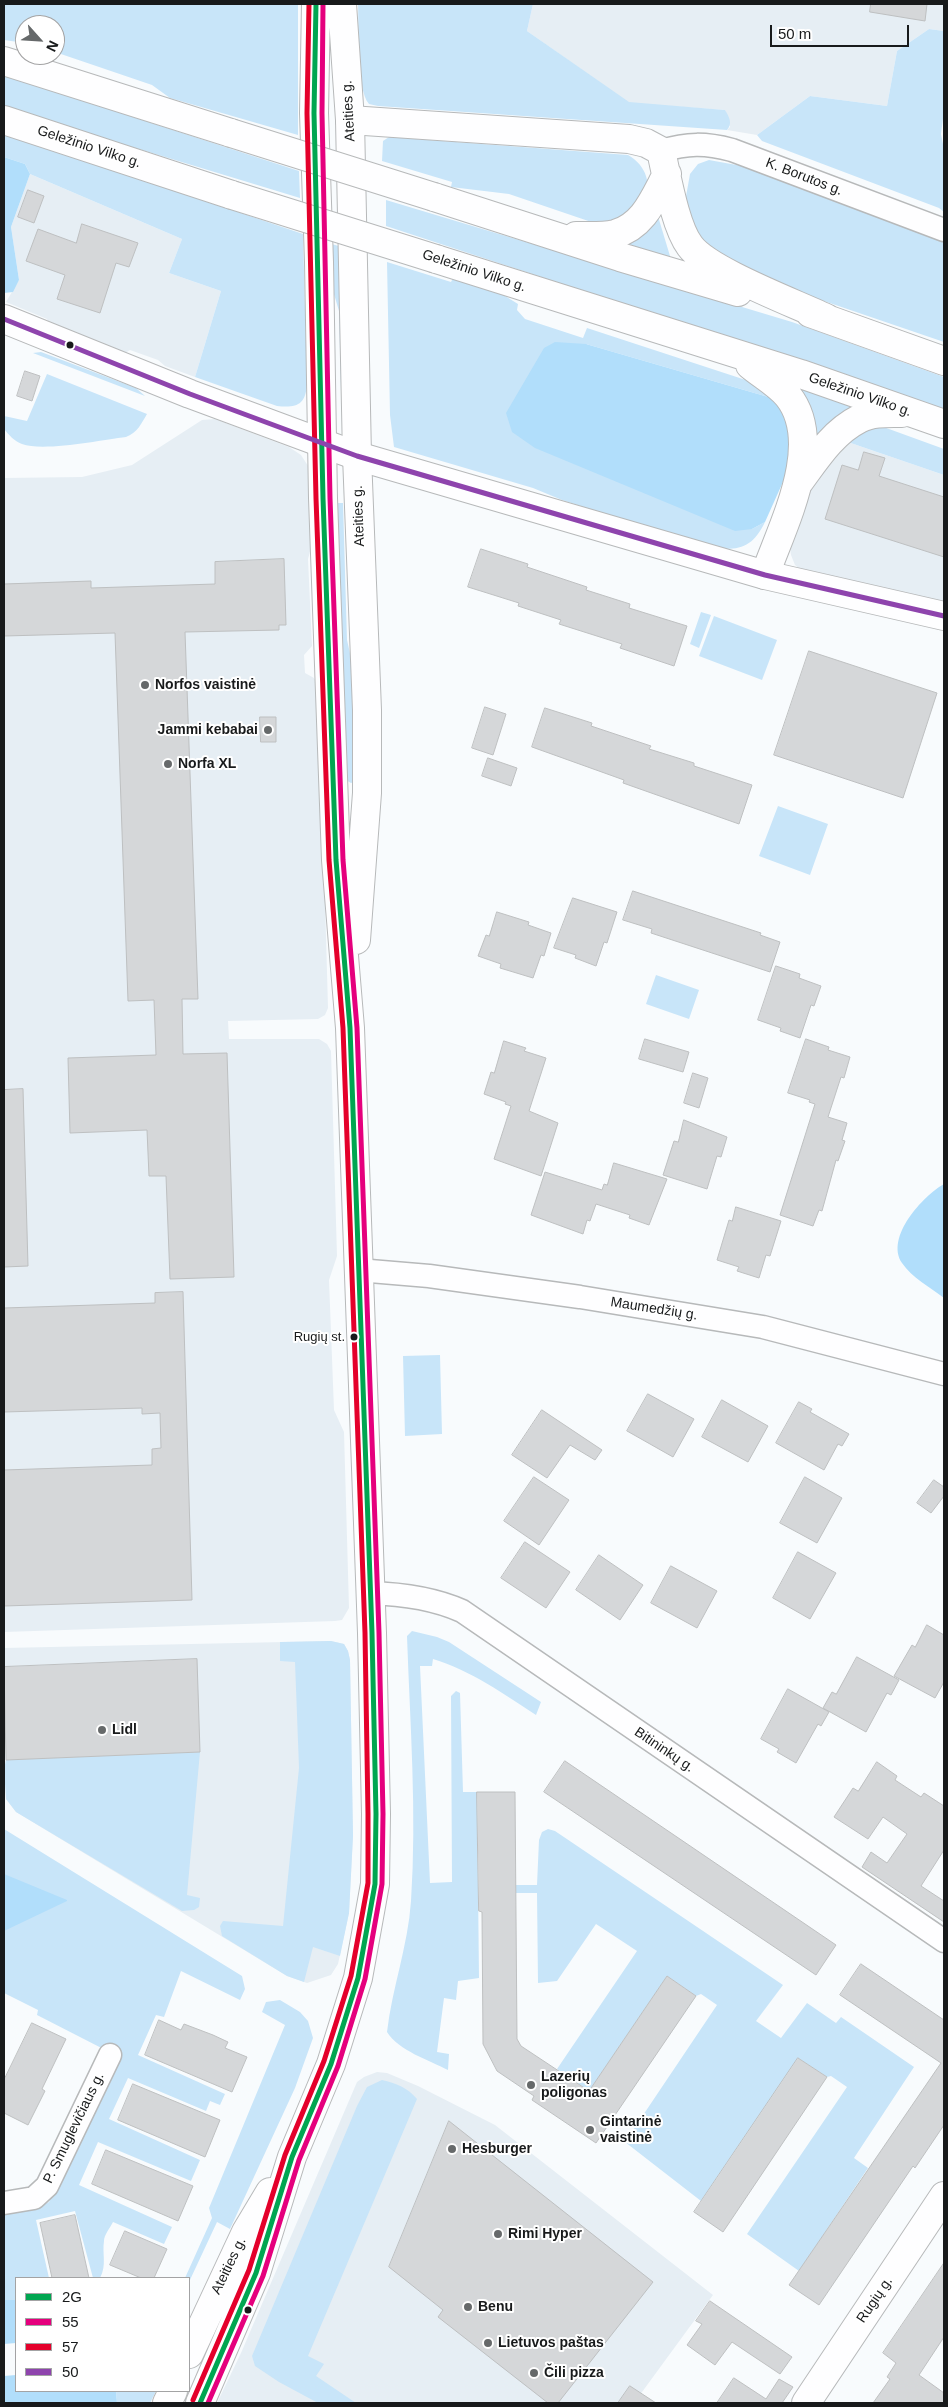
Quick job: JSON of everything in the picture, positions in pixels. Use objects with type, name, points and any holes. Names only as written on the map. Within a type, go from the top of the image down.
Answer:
[{"type":"main road","name":"Ateities g.","points":[[200,2403],[256,2273],[292,2157],[331,2064],[358,1978],[375,1884],[376,1814],[370,1593],[350,1028],[336,860],[322,443],[314,113],[316,4]]},
{"type":"main road","name":"Ateities g.","points":[[342,4],[350,120],[357,456],[367,710],[367,793],[350,1028]]},
{"type":"main road","points":[[4,61],[559,237],[828,319],[944,361]]},
{"type":"main road","points":[[314,113],[350,120],[629,139],[646,143],[664,163],[681,231],[690,247],[717,268],[828,319]]},
{"type":"main road","name":"Geležinio Vilko g.","points":[[4,120],[232,195],[734,354],[944,424]]},
{"type":"main road","points":[[559,237],[614,234],[630,228],[642,218],[652,204],[664,163]]},
{"type":"main road","points":[[4,319],[134,372],[357,456],[766,575],[944,616]]},
{"type":"main road","points":[[734,354],[788,396],[796,409],[802,425],[799,482],[766,575]]},
{"type":"main road","points":[[799,482],[832,441],[858,419],[883,413],[912,413]]},
{"type":"main road","points":[[333,788],[343,792],[367,793]]},
{"type":"main road","name":"Ateities g.","points":[[190,2352],[246,2232],[292,2157]]},
{"type":"main road","name":"Rugių g.","points":[[806,2403],[944,2196]]},
{"type":"street","name":"K. Borutos g.","points":[[664,163],[691,144],[708,144],[732,150],[944,230]]},
{"type":"street","name":"Maumedžių g.","points":[[358,1270],[491,1285],[745,1324],[944,1374]]},
{"type":"street","name":"Bitininkų g.","points":[[370,1593],[402,1594],[462,1611],[944,1941]]},
{"type":"street","name":"P. Smuglevičiaus g.","points":[[4,2203],[34,2198],[47,2186],[110,2054]]},
{"type":"shaded area","points":[[4,4],[298,4],[298,135],[170,98],[152,85],[65,55],[65,15],[15,15],[15,42],[4,40]]},
{"type":"shaded area","points":[[358,4],[533,4],[527,31],[629,102],[725,110],[730,125],[727,130],[369,104],[365,96],[360,72]]},
{"type":"shaded area","points":[[533,4],[944,4],[944,31],[929,29],[897,51],[887,106],[810,96],[757,135],[727,130],[730,127],[725,110],[629,103],[527,31]]},
{"type":"shaded area","points":[[929,29],[944,31],[944,111],[941,134],[944,149],[944,212],[939,208],[762,141],[757,135],[810,96],[887,106],[897,51]]},
{"type":"shaded area","points":[[4,75],[299,171],[300,198],[4,108]]},
{"type":"shaded area","points":[[4,133],[303,234],[307,385],[302,401],[295,406],[277,406],[195,377],[221,291],[169,273],[182,239],[30,174],[25,164],[4,157]]},
{"type":"shaded area","points":[[389,137],[628,155],[644,170],[648,183],[646,198],[640,208],[606,227],[509,194],[451,187],[452,182],[382,161],[383,141]]},
{"type":"shaded area","points":[[4,157],[25,164],[30,174],[11,227],[19,280],[13,292],[4,293]]},
{"type":"shaded area","points":[[709,160],[742,166],[944,242],[944,342],[733,270],[703,250],[685,202],[690,174],[698,164]]},
{"type":"shaded area","points":[[30,174],[182,239],[169,273],[221,291],[195,377],[165,366],[158,360],[130,350],[125,353],[49,324],[47,319],[6,302],[19,280],[11,227]]},
{"type":"shaded area","points":[[386,200],[792,322],[944,377],[944,413],[800,362],[386,226]]},
{"type":"shaded area","points":[[657,213],[670,256],[670,258],[625,244]]},
{"type":"shaded area","points":[[328,243],[342,247],[347,392],[341,392],[339,311],[331,284]]},
{"type":"shaded area","points":[[387,262],[451,282],[454,276],[497,291],[518,304],[517,310],[525,319],[583,338],[587,328],[761,385],[782,401],[586,344],[752,529],[765,522],[756,537],[745,546],[738,548],[713,548],[562,500],[533,488],[394,447],[390,415]]},
{"type":"shaded area","points":[[555,342],[586,344],[782,401],[788,412],[791,464],[765,522],[752,529],[735,531],[535,448],[512,432],[506,413],[544,348]]},
{"type":"shaded area","points":[[41,352],[136,388],[145,396],[33,353]]},
{"type":"shaded area","points":[[47,374],[147,414],[136,430],[126,437],[44,447],[22,444],[14,440],[4,429],[4,416],[27,421]]},
{"type":"shaded area","points":[[800,389],[858,409],[812,449]]},
{"type":"shaded area","points":[[215,419],[289,447],[301,455],[310,469],[314,537],[308,559],[312,646],[304,655],[305,673],[314,678],[319,686],[328,1008],[325,1015],[318,1019],[228,1021],[229,1039],[319,1039],[327,1044],[331,1051],[337,1256],[329,1280],[334,1410],[344,1432],[349,1608],[342,1620],[335,1621],[4,1632],[4,478],[82,477],[132,465],[202,420]]},
{"type":"shaded area","points":[[878,425],[944,449],[944,475],[842,440]]},
{"type":"shaded area","points":[[842,440],[944,475],[944,603],[808,576],[795,565],[791,555],[789,540],[811,479]]},
{"type":"shaded area","points":[[337,503],[343,503],[347,640],[354,671],[354,782],[351,783],[344,779]]},
{"type":"shaded area","points":[[701,612],[711,615],[699,648],[690,644]]},
{"type":"shaded area","points":[[714,616],[777,640],[762,680],[699,656]]},
{"type":"shaded area","points":[[778,806],[828,824],[810,875],[759,856]]},
{"type":"shaded area","points":[[656,975],[699,990],[689,1019],[646,1004]]},
{"type":"shaded area","points":[[944,1184],[944,1298],[906,1268],[898,1253],[898,1241],[902,1230],[917,1207]]},
{"type":"shaded area","points":[[440,1355],[442,1434],[405,1436],[403,1356]]},
{"type":"shaded area","points":[[412,1631],[449,1642],[541,1702],[536,1715],[460,1669],[433,1659],[432,1666],[420,1666],[430,1883],[452,1882],[451,1696],[456,1691],[460,1693],[463,1792],[477,1792],[479,1978],[458,1981],[456,2000],[444,1998],[437,2052],[449,2054],[448,2070],[407,2050],[392,2039],[387,2032],[392,1999],[407,1934],[411,1901],[413,1802],[407,1636]]},
{"type":"shaded area","points":[[331,1641],[344,1644],[350,1660],[353,1836],[349,1913],[338,1964],[331,1975],[307,1983],[287,1976],[16,1812],[6,1799],[4,1648]]},
{"type":"shaded area","points":[[331,1641],[344,1644],[350,1660],[353,1836],[349,1913],[340,1956],[313,1947],[304,1982],[287,1976],[222,1936],[220,1926],[223,1921],[283,1926],[299,1768],[295,1662],[280,1661],[280,1642]]},
{"type":"shaded area","points":[[200,1752],[187,1895],[200,1898],[199,1907],[194,1910],[182,1911],[16,1812],[6,1799],[4,1769],[6,1760]]},
{"type":"shaded area","points":[[4,1829],[242,1976],[245,1989],[240,2000],[181,1971],[164,2017],[156,2015],[138,2055],[225,2094],[220,2105],[210,2101],[206,2111],[128,2078],[109,2119],[200,2160],[191,2181],[98,2142],[79,2185],[172,2227],[164,2244],[113,2222],[104,2239],[102,2273],[100,2277],[93,2277],[75,2211],[36,2220],[49,2277],[15,2277],[15,2300],[4,2300],[4,2215],[34,2209],[49,2202],[119,2057],[37,2015],[38,2010],[4,1993]]},
{"type":"shaded area","points":[[548,1829],[555,1831],[783,1985],[756,2021],[781,2038],[807,2003],[836,2023],[841,2017],[914,2067],[854,2158],[868,2168],[799,2271],[747,2234],[847,2087],[831,2076],[827,2077],[798,2058],[701,2201],[625,2142],[717,2005],[701,1994],[696,1996],[667,1976],[589,2091],[557,2069],[637,1951],[596,1924],[557,1981],[538,1983],[537,1893],[516,1893],[516,1885],[537,1885],[539,1840],[542,1832]]},
{"type":"shaded area","points":[[4,1874],[67,1900],[67,1901],[4,1931]]},
{"type":"shaded area","points":[[280,2000],[300,2012],[308,2021],[313,2038],[295,2088],[230,2229],[217,2222],[190,2280],[190,2277],[185,2277],[212,2218],[209,2208],[285,2025],[262,2012],[266,2002]]},
{"type":"shaded area","points":[[377,2072],[387,2073],[418,2086],[495,2125],[713,2295],[634,2403],[217,2403],[241,2353],[357,2082]]},
{"type":"shaded area","points":[[382,2080],[401,2087],[417,2099],[308,2356],[324,2364],[316,2376],[356,2403],[318,2403],[279,2382],[255,2366],[252,2356],[357,2106],[367,2087]]},
{"type":"shaded area","points":[[4,2300],[15,2300],[15,2343],[4,2344]]},
{"type":"shaded area","points":[[15,2375],[15,2392],[116,2392],[117,2403],[4,2403],[4,2376]]},
{"type":"shaded area","points":[[116,2392],[156,2392],[150,2403],[117,2403]]},
{"type":"building","points":[[871,4],[927,4],[925,21],[870,12]]},
{"type":"building","points":[[28,190],[44,196],[34,223],[18,217]]},
{"type":"building","points":[[82,224],[138,243],[129,267],[116,263],[100,313],[57,299],[65,275],[26,261],[38,229],[76,243]]},
{"type":"building","points":[[25,371],[40,376],[32,401],[17,396]]},
{"type":"building","points":[[864,452],[885,458],[879,476],[944,497],[944,557],[825,519],[842,465],[858,470]]},
{"type":"building","points":[[481,549],[528,564],[527,567],[587,587],[586,590],[630,604],[629,608],[687,626],[674,666],[620,648],[622,644],[559,624],[561,620],[518,606],[519,603],[468,587]]},
{"type":"building","points":[[284,559],[286,625],[279,625],[279,630],[185,632],[198,999],[182,999],[183,1054],[227,1053],[234,1277],[170,1279],[166,1176],[149,1176],[147,1130],[70,1133],[68,1058],[156,1055],[154,1000],[128,1001],[115,633],[4,636],[4,584],[91,581],[91,588],[215,584],[215,562]]},
{"type":"building","points":[[809,651],[937,693],[903,798],[774,755]]},
{"type":"building","points":[[485,707],[506,714],[493,755],[472,748]]},
{"type":"building","points":[[545,708],[592,723],[591,726],[651,746],[649,749],[694,763],[694,766],[752,785],[739,824],[623,783],[624,780],[532,747]]},
{"type":"building","name":"Jammi kebabai","points":[[260,717],[276,717],[276,742],[261,742]]},
{"type":"building","points":[[488,758],[517,768],[511,786],[482,776]]},
{"type":"building","points":[[633,891],[761,933],[760,935],[780,942],[770,972],[651,933],[652,929],[623,920]]},
{"type":"building","points":[[573,898],[617,912],[607,943],[604,942],[596,966],[575,958],[576,955],[554,948]]},
{"type":"building","points":[[497,912],[529,922],[528,925],[551,933],[544,956],[541,955],[533,978],[500,968],[501,964],[478,956],[486,935],[489,936]]},
{"type":"building","points":[[776,966],[800,974],[799,978],[821,986],[814,1006],[811,1005],[800,1038],[780,1031],[781,1028],[758,1020]]},
{"type":"building","points":[[645,1039],[689,1052],[683,1072],[639,1059]]},
{"type":"building","points":[[806,1039],[829,1047],[828,1050],[850,1057],[844,1078],[841,1077],[828,1117],[847,1123],[842,1140],[845,1141],[838,1161],[836,1160],[822,1211],[819,1210],[813,1226],[780,1215],[815,1104],[809,1102],[810,1100],[788,1093]]},
{"type":"building","points":[[504,1041],[526,1048],[524,1051],[546,1058],[529,1111],[558,1123],[541,1176],[494,1159],[511,1106],[505,1104],[506,1102],[484,1094],[491,1072],[494,1073]]},
{"type":"building","points":[[693,1073],[708,1078],[699,1108],[684,1103]]},
{"type":"building","points":[[23,1089],[28,1266],[4,1267],[4,1090]]},
{"type":"building","points":[[684,1120],[727,1137],[721,1157],[717,1156],[707,1189],[663,1175],[674,1141],[678,1142]]},
{"type":"building","points":[[614,1163],[667,1179],[649,1225],[629,1218],[630,1215],[596,1204],[590,1221],[587,1220],[583,1234],[531,1215],[545,1172],[602,1190],[604,1184],[607,1185]]},
{"type":"building","points":[[736,1207],[781,1221],[770,1256],[766,1255],[759,1278],[737,1271],[739,1267],[717,1260],[729,1220],[732,1221]]},
{"type":"building","points":[[183,1292],[192,1600],[4,1606],[4,1470],[152,1465],[152,1449],[161,1448],[160,1413],[142,1414],[142,1408],[4,1412],[4,1308],[155,1303],[155,1293]]},
{"type":"building","points":[[648,1394],[694,1419],[673,1457],[627,1431]]},
{"type":"building","points":[[722,1400],[768,1426],[748,1462],[702,1437]]},
{"type":"building","points":[[799,1402],[812,1409],[810,1412],[849,1434],[842,1446],[838,1444],[824,1470],[776,1443]]},
{"type":"building","points":[[542,1410],[602,1450],[595,1460],[570,1445],[547,1478],[512,1455]]},
{"type":"building","points":[[534,1477],[569,1500],[539,1545],[504,1521]]},
{"type":"building","points":[[805,1477],[842,1498],[817,1543],[780,1523]]},
{"type":"building","points":[[934,1480],[944,1487],[944,1496],[931,1513],[917,1503]]},
{"type":"building","points":[[525,1542],[570,1572],[546,1608],[501,1578]]},
{"type":"building","points":[[798,1552],[836,1573],[810,1619],[773,1598]]},
{"type":"building","points":[[599,1555],[643,1585],[620,1620],[576,1590]]},
{"type":"building","points":[[671,1566],[717,1591],[697,1628],[651,1603]]},
{"type":"building","points":[[927,1625],[944,1635],[944,1682],[935,1698],[894,1676],[912,1645],[915,1647]]},
{"type":"building","points":[[857,1657],[899,1680],[891,1695],[887,1693],[866,1732],[823,1708],[832,1692],[836,1694]]},
{"type":"building","name":"Lidl","points":[[197,1659],[200,1752],[6,1760],[4,1667]]},
{"type":"building","points":[[788,1689],[829,1712],[821,1726],[818,1724],[796,1763],[777,1752],[779,1749],[761,1739]]},
{"type":"building","points":[[565,1761],[836,1945],[816,1975],[544,1792]]},
{"type":"building","points":[[877,1762],[897,1776],[895,1780],[921,1797],[924,1793],[944,1806],[944,1850],[921,1886],[944,1901],[944,1922],[862,1867],[871,1852],[887,1863],[907,1834],[883,1817],[868,1839],[834,1817],[853,1788],[858,1791]]},
{"type":"building","points":[[477,1792],[515,1792],[517,2039],[521,2046],[589,2091],[667,1976],[696,1996],[596,2143],[532,2100],[534,2096],[497,2071],[483,2044],[482,1912],[479,1911]]},
{"type":"building","points":[[861,1964],[944,2020],[944,2125],[915,2168],[913,2166],[819,2305],[789,2285],[941,2063],[840,1995]]},
{"type":"building","points":[[159,2020],[181,2030],[184,2024],[213,2035],[228,2042],[225,2048],[247,2057],[232,2092],[145,2055]]},
{"type":"building","points":[[32,2023],[66,2039],[42,2089],[45,2091],[28,2125],[4,2113],[4,2080]]},
{"type":"building","points":[[798,2058],[827,2077],[723,2232],[694,2212]]},
{"type":"building","points":[[133,2084],[220,2120],[205,2157],[118,2120]]},
{"type":"building","name":"Rimi Hyper","points":[[449,2121],[653,2282],[558,2403],[548,2403],[438,2317],[443,2310],[389,2267]]},
{"type":"building","points":[[106,2150],[193,2186],[178,2221],[92,2184]]},
{"type":"building","points":[[75,2215],[89,2277],[52,2277],[40,2223]]},
{"type":"building","points":[[125,2231],[167,2249],[154,2277],[139,2277],[110,2265]]},
{"type":"building","points":[[944,2263],[944,2337],[919,2375],[944,2393],[944,2403],[873,2403],[890,2379],[887,2377],[896,2363],[883,2353]]},
{"type":"building","points":[[710,2301],[792,2357],[780,2374],[732,2342],[715,2365],[687,2345],[702,2324],[696,2321]]},
{"type":"building","points":[[734,2378],[766,2399],[779,2379],[793,2387],[782,2403],[717,2403]]},
{"type":"building","points":[[630,2386],[656,2403],[618,2403]]},
{"type":"transit line","name":"57","points":[[193,2400],[249,2270],[285,2155],[324,2061],[351,1976],[368,1883],[365,1633],[343,1028],[329,860],[316,498],[307,113],[309,4]]},
{"type":"transit line","name":"2G","points":[[200,2403],[256,2273],[292,2157],[331,2064],[358,1978],[375,1884],[376,1814],[372,1633],[350,1028],[336,860],[323,498],[314,113],[316,4]]},
{"type":"transit line","name":"55","points":[[208,2403],[263,2276],[299,2160],[338,2066],[365,1979],[382,1884],[383,1814],[379,1633],[357,1028],[343,860],[330,498],[322,113],[323,4]]},
{"type":"transit line","name":"50","points":[[4,319],[190,394],[357,456],[765,575],[944,616]]},
{"type":"place","name":"Norfos vaistinė","points":[[145,685]]},
{"type":"place","name":"Jammi kebabai","points":[[268,730]]},
{"type":"place","name":"Norfa XL","points":[[168,764]]},
{"type":"place","name":"Rugių st.","points":[[354,1337]]},
{"type":"place","name":"Lidl","points":[[102,1730]]},
{"type":"place","name":"Lazerių poligonas","points":[[531,2085]]},
{"type":"place","name":"Gintarinė vaistinė","points":[[590,2130]]},
{"type":"place","name":"Hesburger","points":[[452,2149]]},
{"type":"place","name":"Rimi Hyper","points":[[498,2234]]},
{"type":"place","name":"Benu","points":[[468,2307]]},
{"type":"place","name":"Lietuvos paštas","points":[[488,2343]]},
{"type":"place","name":"Čili pizza","points":[[534,2373]]}]
